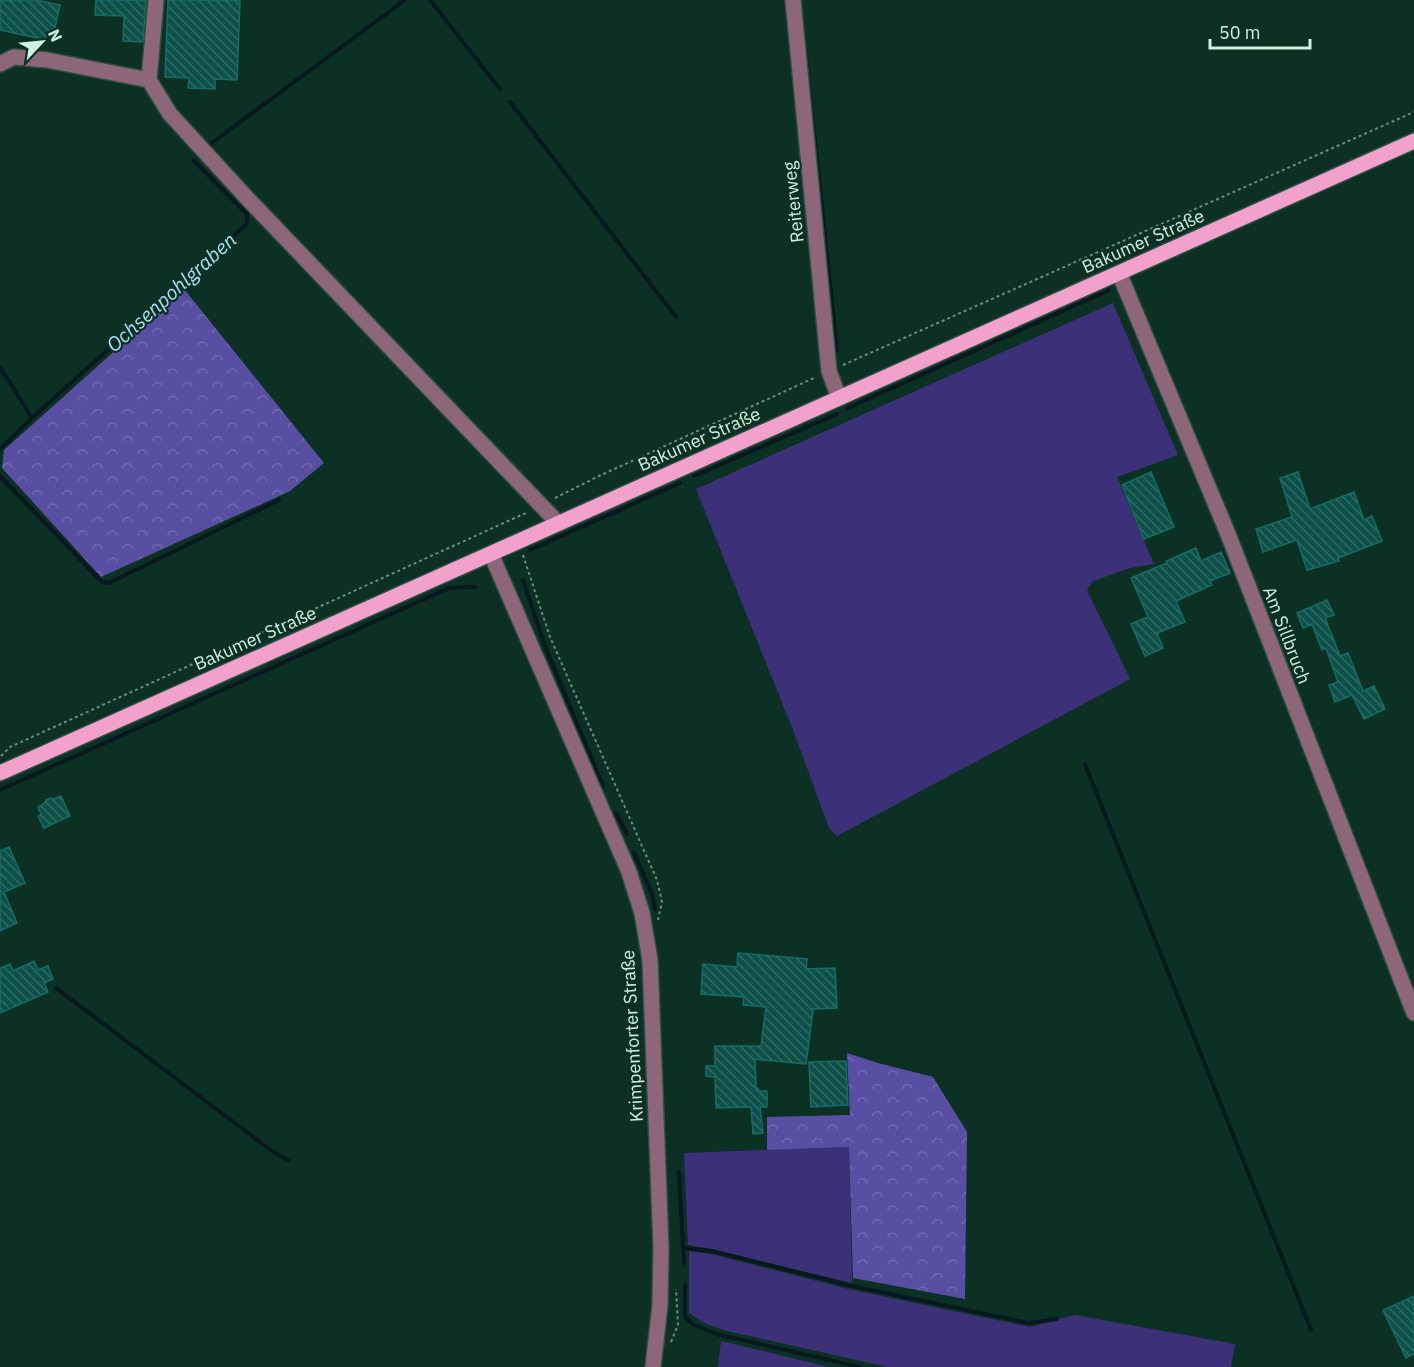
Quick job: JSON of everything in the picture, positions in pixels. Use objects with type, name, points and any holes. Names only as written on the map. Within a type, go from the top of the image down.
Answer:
[{"type":"main road","name":"Bakumer Straße","points":[[0,773],[1414,141]]},
{"type":"street","points":[[156,0],[149,80],[170,114],[247,198],[558,523]]},
{"type":"street","name":"Reiterweg","points":[[792,0],[829,371],[839,398]]},
{"type":"street","points":[[0,64],[14,57],[47,60],[149,80]]},
{"type":"street","name":"Am Sillbruch","points":[[1119,273],[1228,534],[1414,1013]]},
{"type":"street","name":"Krimpenforter Straße","points":[[491,554],[628,872],[642,913],[650,960],[661,1248],[660,1305],[653,1367]]},
{"type":"path","points":[[0,757],[10,747],[500,526],[599,476],[829,371],[1414,112]]},
{"type":"path","points":[[519,541],[550,638],[657,880]]},
{"type":"shaded area","points":[[1113,303],[1178,455],[1117,477],[1154,564],[1130,568],[1093,581],[1087,590],[1130,679],[837,836],[829,828],[793,730],[696,489]]},
{"type":"shaded area","points":[[849,1147],[852,1283],[688,1245],[684,1153]]},
{"type":"shaded area","points":[[689,1251],[711,1254],[848,1289],[1030,1327],[1075,1315],[1235,1344],[1231,1367],[888,1367],[727,1331],[706,1324],[689,1313]]},
{"type":"shaded area","points":[[721,1341],[829,1367],[718,1367]]},
{"type":"green space","points":[[184,289],[324,463],[290,491],[101,577],[2,468],[4,450]]},
{"type":"green space","points":[[847,1053],[933,1077],[967,1132],[965,1299],[853,1278],[849,1147],[767,1150],[767,1117],[850,1115]]},
{"type":"building","points":[[0,0],[36,0],[60,5],[52,41],[0,30]]},
{"type":"building","points":[[96,0],[146,0],[143,42],[123,41],[124,16],[95,15]]},
{"type":"building","points":[[168,0],[240,0],[237,80],[215,79],[215,89],[188,88],[189,78],[165,77]]},
{"type":"building","points":[[1151,472],[1174,527],[1144,539],[1122,485]]},
{"type":"building","points":[[1298,472],[1310,509],[1354,492],[1364,520],[1372,516],[1382,541],[1338,558],[1339,561],[1307,570],[1297,540],[1263,552],[1256,529],[1292,517],[1280,478]]},
{"type":"building","points":[[1196,548],[1201,561],[1221,552],[1230,573],[1210,581],[1212,585],[1176,601],[1185,622],[1157,633],[1163,648],[1145,656],[1131,624],[1148,617],[1131,578]]},
{"type":"building","points":[[1327,600],[1334,615],[1325,618],[1340,656],[1348,653],[1363,691],[1374,686],[1385,709],[1364,719],[1352,695],[1335,702],[1329,685],[1338,682],[1326,648],[1322,650],[1312,624],[1303,628],[1297,613]]},
{"type":"building","points":[[61,796],[70,816],[44,828],[38,816],[41,814],[38,807],[50,798]]},
{"type":"building","points":[[9,847],[25,883],[4,892],[17,923],[0,931],[0,851]]},
{"type":"building","points":[[738,953],[807,959],[806,969],[835,968],[837,1008],[813,1009],[806,1064],[755,1059],[756,1088],[759,1091],[767,1091],[767,1107],[760,1107],[763,1133],[753,1134],[751,1107],[716,1108],[715,1077],[706,1076],[706,1066],[715,1066],[715,1046],[761,1046],[766,1007],[743,1005],[744,997],[701,994],[703,964],[737,967]]},
{"type":"building","points":[[34,961],[38,970],[48,966],[53,979],[44,983],[48,992],[0,1013],[0,968],[10,964],[13,971]]},
{"type":"building","points":[[846,1061],[848,1105],[811,1107],[809,1062]]},
{"type":"building","points":[[1414,1296],[1414,1354],[1406,1358],[1383,1310]]},
{"type":"waterway","name":"Ochsenpohlgraben","points":[[209,145],[405,0]]},
{"type":"waterway","points":[[430,0],[500,89]]},
{"type":"waterway","points":[[805,47],[837,350]]},
{"type":"waterway","points":[[510,102],[676,317]]},
{"type":"waterway","name":"Ochsenpohlgraben","points":[[0,367],[32,418],[247,224],[247,214],[193,160]]},
{"type":"waterway","points":[[848,408],[1109,290]]},
{"type":"waterway","points":[[694,476],[837,414]]},
{"type":"waterway","name":"Ochsenpohlgraben","points":[[0,449],[32,418]]},
{"type":"waterway","points":[[0,476],[102,582],[109,583],[279,500]]},
{"type":"waterway","points":[[530,550],[680,483]]},
{"type":"waterway","points":[[523,580],[545,646],[603,786]]},
{"type":"waterway","points":[[0,790],[449,588],[476,587]]},
{"type":"waterway","points":[[1085,764],[1311,1330]]},
{"type":"waterway","points":[[616,813],[627,834]]},
{"type":"waterway","points":[[634,853],[652,894],[655,909]]},
{"type":"waterway","points":[[56,988],[272,1151],[289,1161]]},
{"type":"waterway","points":[[679,1172],[684,1263]]},
{"type":"waterway","points":[[683,1248],[712,1251],[852,1286],[1029,1323],[1057,1319]]},
{"type":"waterway","points":[[685,1285],[685,1316],[692,1324],[716,1334],[860,1367]]}]
